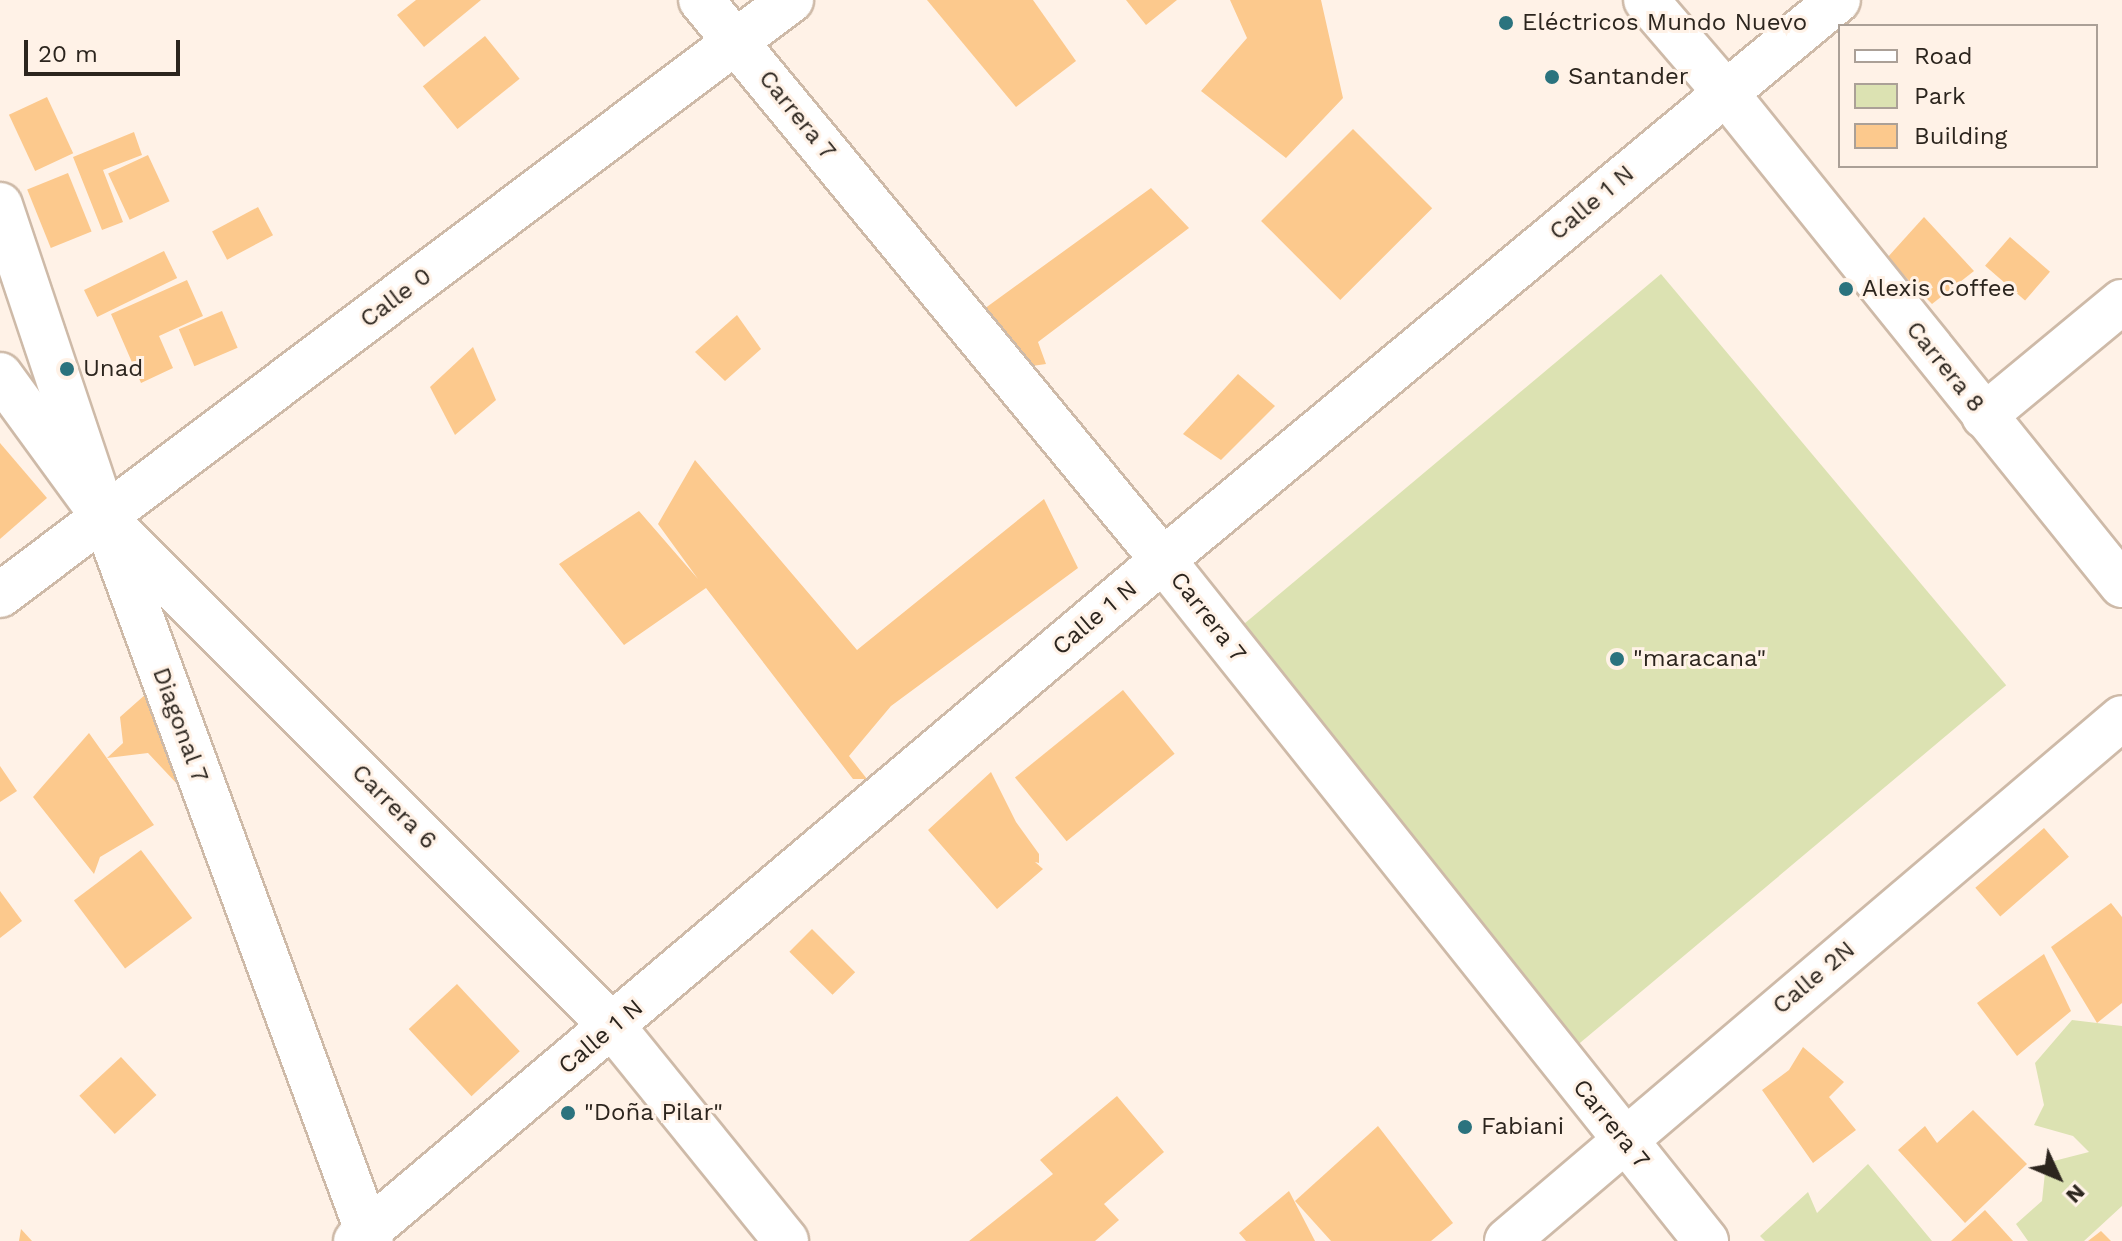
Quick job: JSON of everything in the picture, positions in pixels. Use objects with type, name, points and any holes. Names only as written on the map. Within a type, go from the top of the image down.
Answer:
[{"type":"street","name":"Carrera 7","points":[[701,0],[1163,560],[1706,1241]]},
{"type":"street","name":"Calle 0","points":[[0,595],[791,0]]},
{"type":"street","name":"Carrera 8","points":[[1646,0],[1725,92],[2122,585]]},
{"type":"street","name":"Calle 1 N","points":[[365,1238],[1163,560],[1838,0]]},
{"type":"street","name":"Diagonal 7","points":[[0,205],[105,519],[365,1238]]},
{"type":"street","points":[[1984,416],[2122,302]]},
{"type":"street","name":"Carrera 6","points":[[0,375],[105,519],[613,1027],[786,1241]]},
{"type":"street","name":"Calle 2N","points":[[1507,1241],[2122,718]]},
{"type":"green space","name":"\"maracana\"","points":[[1661,274],[2006,685],[1577,1045],[1232,634]]},
{"type":"green space","points":[[2072,1020],[2122,1026],[2122,1206],[2084,1241],[2028,1241],[2016,1224],[2042,1201],[2046,1163],[2089,1152],[2073,1136],[2034,1125],[2044,1105],[2035,1063]]},
{"type":"green space","points":[[1868,1164],[1932,1241],[1765,1241],[1760,1236],[1808,1192],[1817,1213]]},
{"type":"building","points":[[416,0],[481,0],[424,47],[397,15]]},
{"type":"building","points":[[927,0],[1033,0],[1076,61],[1016,107]]},
{"type":"building","points":[[1126,0],[1177,0],[1146,25]]},
{"type":"building","points":[[1230,0],[1321,0],[1343,98],[1286,158],[1201,91],[1247,38]]},
{"type":"building","points":[[485,36],[520,79],[457,129],[423,86]]},
{"type":"building","points":[[47,97],[73,153],[35,171],[9,115]]},
{"type":"building","points":[[1353,129],[1432,208],[1340,300],[1261,221]]},
{"type":"building","points":[[134,132],[142,155],[103,170],[123,222],[102,230],[73,157]]},
{"type":"building","points":[[148,155],[170,201],[130,220],[108,174]]},
{"type":"building","points":[[68,173],[92,231],[51,248],[27,189]]},
{"type":"building","points":[[1151,188],[1189,228],[1038,342],[1046,364],[1032,366],[984,309]]},
{"type":"building","points":[[258,207],[273,235],[227,260],[212,231]]},
{"type":"building","points":[[1924,217],[1974,271],[1932,304],[1887,258]]},
{"type":"building","points":[[2010,237],[2050,272],[2025,300],[1985,266]]},
{"type":"building","points":[[164,251],[177,278],[97,317],[84,290]]},
{"type":"building","points":[[187,280],[203,316],[159,336],[173,368],[141,383],[111,314]]},
{"type":"building","points":[[222,311],[238,348],[194,366],[179,329]]},
{"type":"building","points":[[737,315],[761,349],[725,381],[695,352]]},
{"type":"building","points":[[473,347],[496,400],[455,435],[430,387]]},
{"type":"building","points":[[1238,374],[1275,406],[1221,460],[1183,434]]},
{"type":"building","points":[[0,443],[47,498],[0,539]]},
{"type":"building","points":[[695,460],[857,650],[1044,499],[1078,568],[891,706],[849,756],[867,779],[853,779],[706,588],[624,645],[559,564],[639,511],[698,579],[658,524]]},
{"type":"building","points":[[155,686],[193,801],[148,753],[107,758],[123,743],[120,717]]},
{"type":"building","points":[[1123,690],[1175,754],[1067,841],[1015,777]]},
{"type":"building","points":[[89,733],[154,825],[100,857],[94,874],[33,797]]},
{"type":"building","points":[[0,766],[17,791],[0,802]]},
{"type":"building","points":[[991,772],[1016,822],[1039,854],[1039,863],[1035,862],[1043,869],[997,909],[928,830]]},
{"type":"building","points":[[2044,828],[2069,857],[2000,916],[1975,888]]},
{"type":"building","points":[[141,850],[192,918],[125,968],[74,901]]},
{"type":"building","points":[[0,891],[22,921],[0,938]]},
{"type":"building","points":[[2111,903],[2122,917],[2122,1003],[2097,1023],[2051,947]]},
{"type":"building","points":[[812,929],[855,972],[833,995],[789,952]]},
{"type":"building","points":[[2044,954],[2071,1011],[2017,1056],[1977,1003]]},
{"type":"building","points":[[457,984],[520,1051],[471,1096],[409,1029]]},
{"type":"building","points":[[1803,1047],[1844,1082],[1829,1097],[1856,1130],[1813,1163],[1762,1090],[1789,1070]]},
{"type":"building","points":[[121,1057],[156,1095],[115,1134],[79,1096]]},
{"type":"building","points":[[1117,1096],[1164,1152],[1104,1204],[1119,1220],[1095,1241],[969,1241],[1053,1174],[1040,1160]]},
{"type":"building","points":[[1973,1110],[2027,1164],[1965,1223],[1898,1150],[1925,1126],[1937,1143]]},
{"type":"building","points":[[1378,1126],[1453,1223],[1431,1241],[1331,1241],[1295,1201]]},
{"type":"building","points":[[1289,1191],[1315,1241],[1246,1241],[1239,1233]]},
{"type":"building","points":[[1985,1210],[2013,1241],[1951,1241]]},
{"type":"building","points":[[21,1229],[32,1241],[19,1241]]},
{"type":"building","points":[[2101,1231],[2111,1241],[2088,1241]]},
{"type":"place","name":"Eléctricos Mundo Nuevo","points":[[1506,23]]},
{"type":"place","name":"Santander","points":[[1552,77]]},
{"type":"place","name":"Alexis Coffee","points":[[1846,289]]},
{"type":"place","name":"Unad","points":[[67,369]]},
{"type":"place","name":"\"maracana\"","points":[[1617,659]]},
{"type":"place","name":"\"Doña Pilar\"","points":[[568,1113]]},
{"type":"place","name":"Fabiani","points":[[1465,1127]]}]
